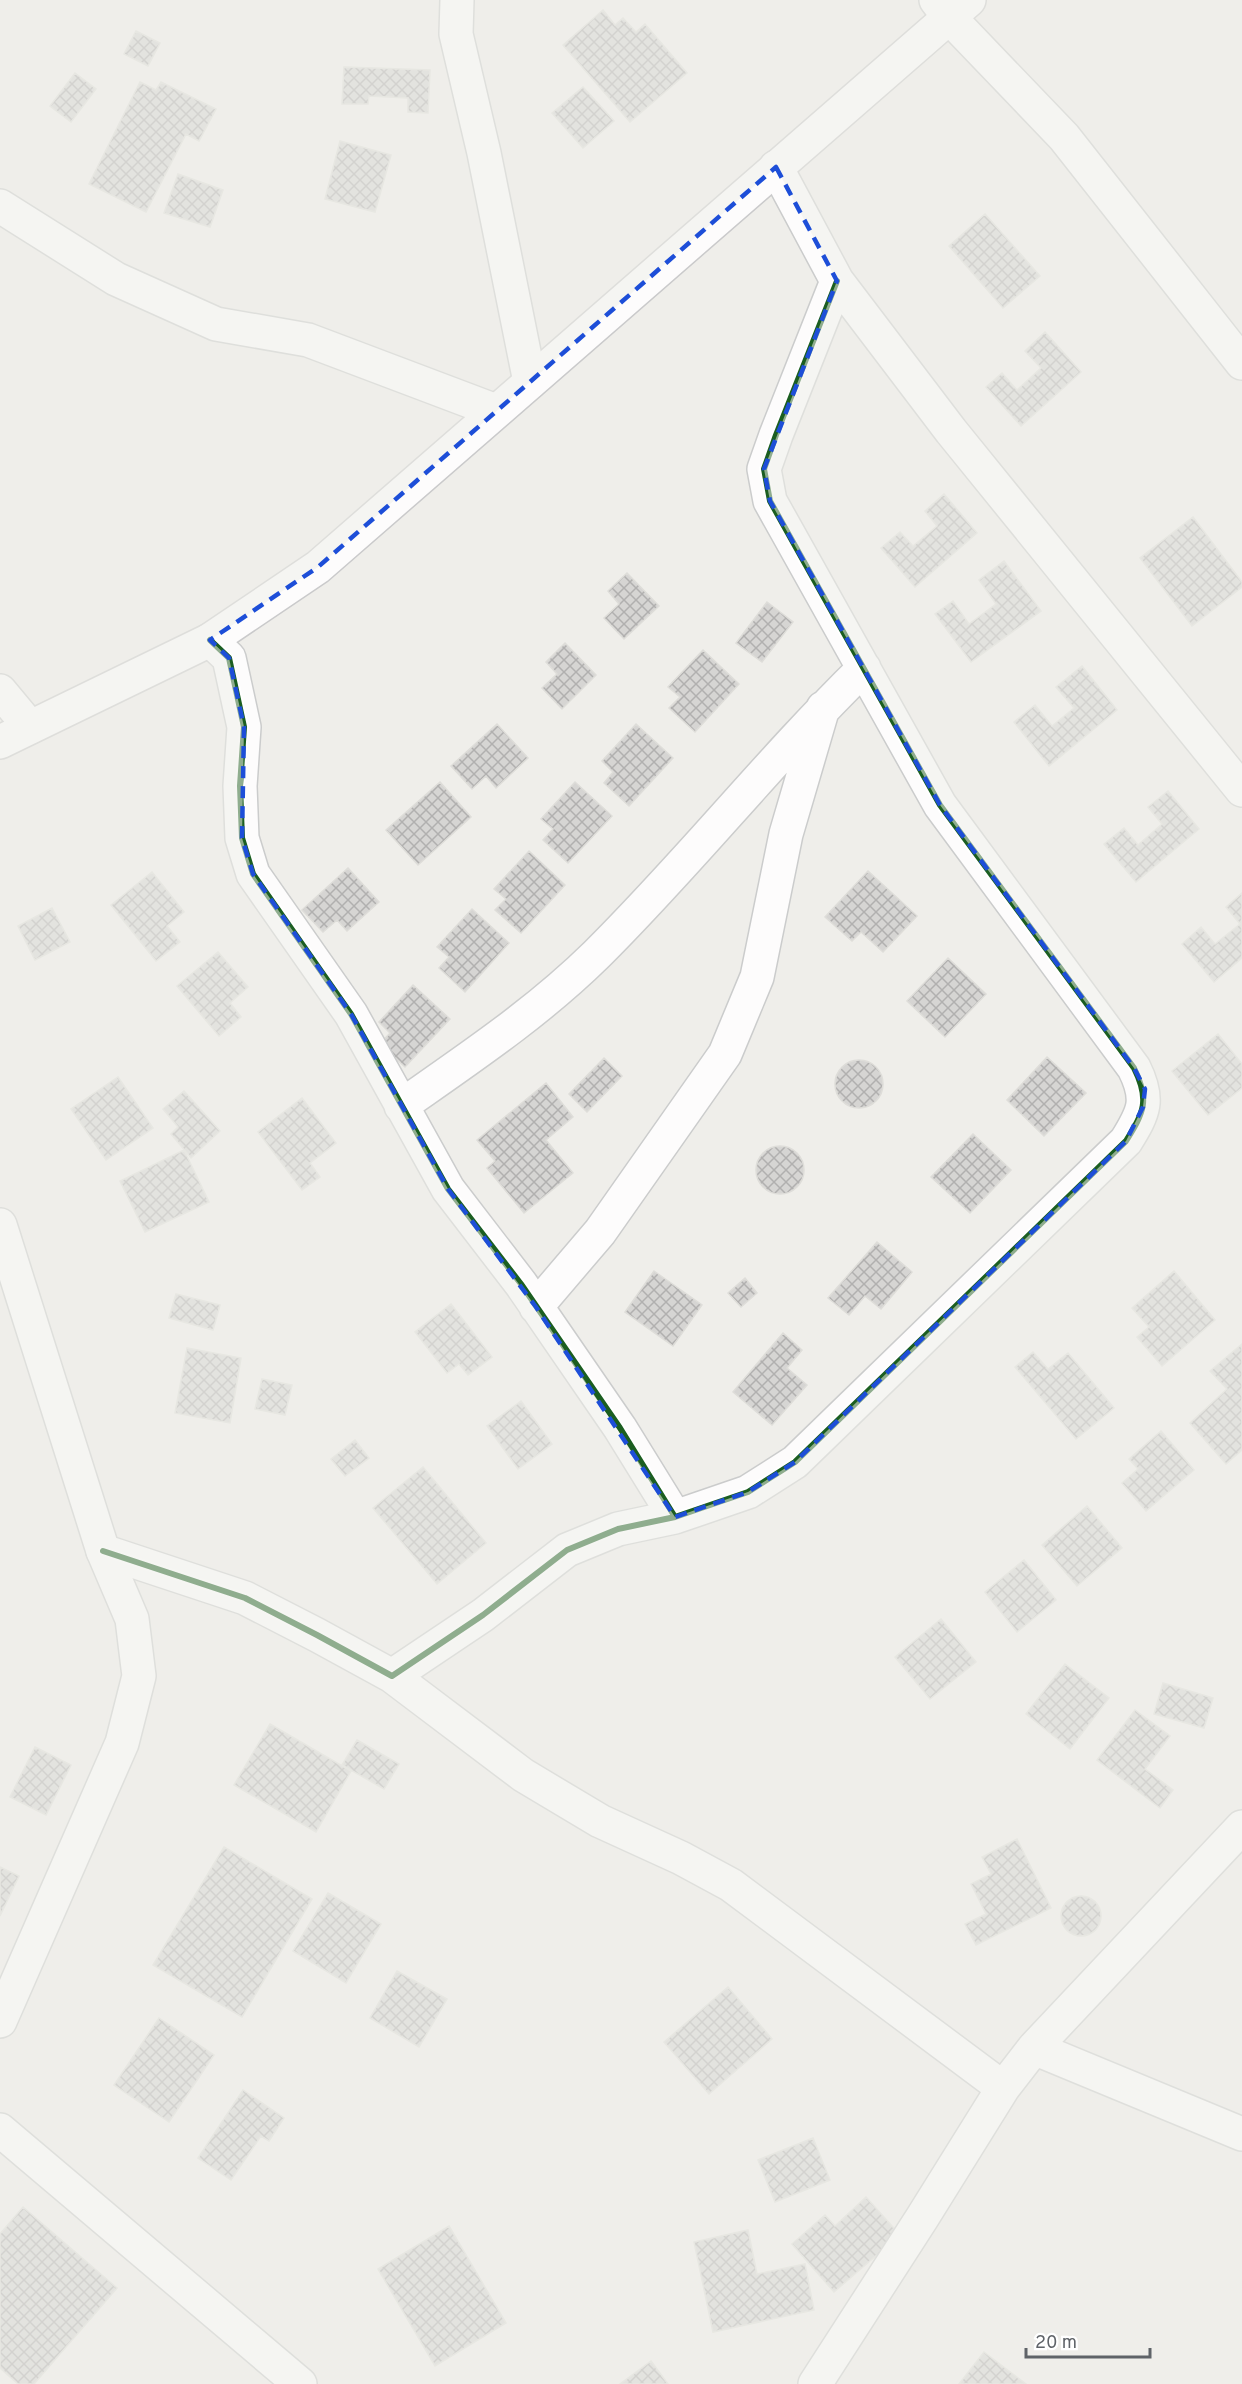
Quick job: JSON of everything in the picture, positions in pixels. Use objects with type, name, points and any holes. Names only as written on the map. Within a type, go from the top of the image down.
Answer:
[{"type":"street","points":[[457,0],[456,34],[484,153],[530,382]]},
{"type":"street","points":[[0,742],[210,640],[318,567],[776,167],[951,6],[1064,137],[1242,363]]},
{"type":"street","points":[[776,167],[837,281],[951,431],[1242,790]]},
{"type":"street","points":[[0,206],[117,279],[216,324],[308,340],[496,411]]},
{"type":"street","points":[[392,1676],[483,1615],[567,1550],[618,1529],[675,1516],[748,1492],[795,1462],[1126,1141],[1143,1107],[1144,1089],[1134,1068],[940,805],[770,501],[764,469],[837,281]]},
{"type":"street","points":[[210,640],[229,658],[244,727],[240,786],[242,838],[253,874],[351,1014],[448,1189],[536,1307],[620,1428],[675,1516]]},
{"type":"street","points":[[401,1106],[504,1034],[594,956],[711,835],[824,708],[864,669]]},
{"type":"street","points":[[0,691],[30,727]]},
{"type":"street","points":[[536,1307],[600,1232],[725,1054],[757,977],[786,834],[824,708]]},
{"type":"street","points":[[0,1225],[103,1551],[132,1619],[139,1676],[122,1743],[0,2021]]},
{"type":"street","points":[[103,1551],[245,1598],[392,1676],[523,1774],[600,1821],[681,1858],[731,1886],[1003,2088]]},
{"type":"street","points":[[815,2384],[1003,2088],[1034,2048],[1242,1827]]},
{"type":"street","points":[[1034,2048],[1242,2134]]},
{"type":"street","points":[[0,2130],[300,2384]]},
{"type":"highlighted area","points":[[776,167],[837,281],[764,469],[770,501],[940,805],[1134,1068],[1145,1089],[1143,1107],[1126,1141],[795,1462],[748,1492],[675,1517],[536,1307],[448,1189],[351,1014],[253,874],[242,838],[244,727],[229,658],[210,640],[318,567]]},
{"type":"building","points":[[603,10],[615,25],[623,18],[636,32],[645,24],[687,73],[630,122],[563,45]]},
{"type":"building","points":[[136,31],[160,43],[148,66],[124,54]]},
{"type":"building","points":[[344,67],[430,70],[428,113],[408,112],[408,98],[369,96],[368,104],[342,104]]},
{"type":"building","points":[[75,73],[96,89],[71,122],[50,106]]},
{"type":"building","points":[[140,82],[156,90],[161,82],[216,109],[199,141],[186,134],[146,212],[89,184]]},
{"type":"building","points":[[583,87],[614,121],[583,148],[552,113]]},
{"type":"building","points":[[340,141],[391,155],[375,212],[325,199]]},
{"type":"building","points":[[178,174],[223,190],[210,227],[164,213]]},
{"type":"building","points":[[985,214],[1040,276],[1003,308],[949,246]]},
{"type":"building","points":[[1045,332],[1081,372],[1021,426],[986,387],[1002,373],[1017,390],[1041,368],[1025,351]]},
{"type":"building","points":[[944,494],[977,533],[915,587],[881,548],[900,532],[913,546],[937,526],[925,511]]},
{"type":"building","points":[[1193,517],[1242,582],[1242,587],[1192,626],[1140,558]]},
{"type":"building","points":[[1004,561],[1041,611],[971,662],[935,614],[953,601],[969,624],[996,604],[979,580]]},
{"type":"building","points":[[627,573],[659,606],[624,639],[604,618],[619,604],[608,591]]},
{"type":"building","points":[[767,602],[793,622],[762,662],[736,643]]},
{"type":"building","points":[[565,643],[596,675],[562,709],[542,688],[557,674],[546,662]]},
{"type":"building","points":[[703,650],[739,684],[695,732],[669,708],[680,697],[668,687]]},
{"type":"building","points":[[1082,666],[1117,710],[1049,766],[1014,722],[1035,705],[1052,726],[1074,708],[1056,687]]},
{"type":"building","points":[[497,724],[528,758],[496,788],[486,776],[472,789],[451,766]]},
{"type":"building","points":[[636,724],[673,758],[629,806],[604,783],[613,772],[602,761]]},
{"type":"building","points":[[440,782],[471,817],[418,865],[386,830]]},
{"type":"building","points":[[575,782],[612,816],[568,863],[543,840],[553,829],[541,819]]},
{"type":"building","points":[[1168,791],[1199,829],[1136,882],[1104,844],[1124,828],[1138,845],[1162,824],[1148,807]]},
{"type":"building","points":[[529,851],[565,885],[521,933],[495,910],[506,899],[494,889]]},
{"type":"building","points":[[348,868],[379,902],[347,931],[337,920],[323,932],[302,910]]},
{"type":"building","points":[[868,871],[917,916],[883,952],[861,932],[852,941],[825,917]]},
{"type":"building","points":[[152,872],[184,912],[167,926],[180,942],[156,961],[111,905]]},
{"type":"building","points":[[1242,893],[1242,958],[1214,982],[1182,944],[1201,927],[1215,944],[1240,924],[1226,907]]},
{"type":"building","points":[[52,908],[70,942],[35,960],[18,926]]},
{"type":"building","points":[[472,909],[509,943],[465,992],[439,968],[449,957],[437,947]]},
{"type":"building","points":[[218,952],[248,987],[230,1003],[241,1017],[219,1036],[177,986]]},
{"type":"building","points":[[948,958],[986,994],[945,1037],[907,1001]]},
{"type":"building","points":[[413,985],[450,1019],[405,1067],[380,1044],[390,1033],[379,1022]]},
{"type":"building","points":[[1218,1034],[1242,1064],[1242,1088],[1208,1115],[1172,1071]]},
{"type":"building","points":[[1047,1057],[1086,1093],[1044,1136],[1007,1100]]},
{"type":"building","points":[[604,1058],[622,1076],[587,1112],[569,1094]]},
{"type":"building","points":[[859,1060],[876,1067],[883,1084],[876,1101],[859,1108],[842,1101],[835,1084],[842,1067]]},
{"type":"building","points":[[118,1077],[153,1128],[106,1160],[71,1109]]},
{"type":"building","points":[[546,1083],[573,1117],[546,1140],[573,1173],[524,1213],[487,1168],[495,1161],[477,1140]]},
{"type":"building","points":[[184,1091],[220,1131],[191,1158],[171,1134],[178,1127],[163,1109]]},
{"type":"building","points":[[302,1098],[336,1143],[310,1163],[320,1177],[302,1190],[258,1132]]},
{"type":"building","points":[[973,1134],[1011,1170],[970,1213],[931,1177]]},
{"type":"building","points":[[780,1146],[797,1153],[804,1170],[797,1187],[780,1194],[763,1187],[756,1170],[763,1153]]},
{"type":"building","points":[[184,1150],[209,1202],[145,1232],[120,1181]]},
{"type":"building","points":[[877,1242],[912,1272],[881,1309],[865,1296],[849,1315],[828,1298]]},
{"type":"building","points":[[654,1271],[702,1305],[673,1346],[625,1312]]},
{"type":"building","points":[[1174,1271],[1215,1320],[1162,1366],[1137,1337],[1149,1327],[1132,1308]]},
{"type":"building","points":[[745,1278],[757,1293],[741,1307],[728,1293]]},
{"type":"building","points":[[176,1294],[220,1305],[213,1330],[169,1318]]},
{"type":"building","points":[[451,1304],[492,1357],[468,1375],[459,1364],[447,1373],[415,1332]]},
{"type":"building","points":[[783,1333],[802,1350],[787,1368],[807,1385],[772,1425],[733,1392]]},
{"type":"building","points":[[1242,1344],[1242,1450],[1226,1464],[1190,1423],[1227,1389],[1210,1371]]},
{"type":"building","points":[[187,1348],[241,1358],[230,1423],[175,1413]]},
{"type":"building","points":[[1033,1352],[1048,1369],[1068,1353],[1114,1408],[1076,1439],[1015,1367]]},
{"type":"building","points":[[262,1379],[292,1385],[285,1415],[255,1409]]},
{"type":"building","points":[[521,1401],[552,1444],[518,1469],[487,1426]]},
{"type":"building","points":[[1161,1431],[1194,1470],[1146,1511],[1122,1483],[1138,1469],[1129,1459]]},
{"type":"building","points":[[355,1440],[369,1458],[345,1476],[331,1459]]},
{"type":"building","points":[[423,1467],[486,1543],[437,1584],[373,1508]]},
{"type":"building","points":[[1087,1506],[1122,1548],[1077,1586],[1042,1545]]},
{"type":"building","points":[[1024,1560],[1056,1600],[1017,1632],[985,1592]]},
{"type":"building","points":[[941,1619],[976,1662],[930,1699],[895,1657]]},
{"type":"building","points":[[1065,1664],[1109,1698],[1070,1749],[1026,1714]]},
{"type":"building","points":[[1163,1683],[1213,1698],[1204,1728],[1154,1714]]},
{"type":"building","points":[[1135,1710],[1170,1736],[1145,1769],[1173,1790],[1160,1808],[1097,1760]]},
{"type":"building","points":[[270,1724],[351,1771],[316,1832],[234,1785]]},
{"type":"building","points":[[357,1740],[399,1764],[384,1789],[342,1765]]},
{"type":"building","points":[[35,1747],[71,1765],[46,1815],[10,1797]]},
{"type":"building","points":[[1017,1839],[1051,1908],[976,1945],[965,1924],[986,1914],[971,1884],[991,1874],[982,1857]]},
{"type":"building","points":[[224,1847],[312,1899],[242,2017],[153,1965]]},
{"type":"building","points":[[0,1867],[19,1876],[0,1916]]},
{"type":"building","points":[[328,1893],[381,1924],[346,1983],[293,1951]]},
{"type":"building","points":[[1081,1896],[1089,1897],[1095,1902],[1100,1908],[1100,1924],[1095,1930],[1089,1935],[1081,1936],[1073,1935],[1067,1930],[1062,1924],[1061,1916],[1062,1908],[1067,1902],[1073,1897]]},
{"type":"building","points":[[397,1971],[447,1999],[419,2047],[370,2018]]},
{"type":"building","points":[[728,1987],[772,2039],[709,2094],[664,2042]]},
{"type":"building","points":[[159,2018],[214,2055],[169,2122],[114,2085]]},
{"type":"building","points":[[243,2090],[284,2118],[269,2141],[261,2136],[231,2180],[198,2158]]},
{"type":"building","points":[[813,2138],[830,2180],[775,2202],[758,2160]]},
{"type":"building","points":[[866,2197],[900,2235],[834,2292],[792,2244],[825,2215],[835,2226]]},
{"type":"building","points":[[23,2207],[117,2288],[34,2384],[18,2384],[0,2368],[0,2234]]},
{"type":"building","points":[[449,2226],[506,2323],[435,2366],[378,2269]]},
{"type":"building","points":[[748,2230],[757,2274],[805,2264],[814,2310],[713,2332],[694,2242]]},
{"type":"building","points":[[984,2352],[1026,2384],[959,2384]]},
{"type":"building","points":[[651,2361],[668,2384],[620,2384]]},
{"type":"cycle path","points":[[103,1551],[245,1598],[392,1676],[483,1615],[567,1550],[618,1529],[675,1517],[748,1492],[795,1462],[1126,1141],[1132,1131],[1143,1106],[1142,1089],[1134,1068],[940,805],[770,501],[764,469],[837,281]]},
{"type":"cycle path","points":[[210,640],[229,658],[244,727],[240,786],[242,838],[253,874],[351,1014],[448,1189],[521,1284],[620,1428],[675,1517]]}]
